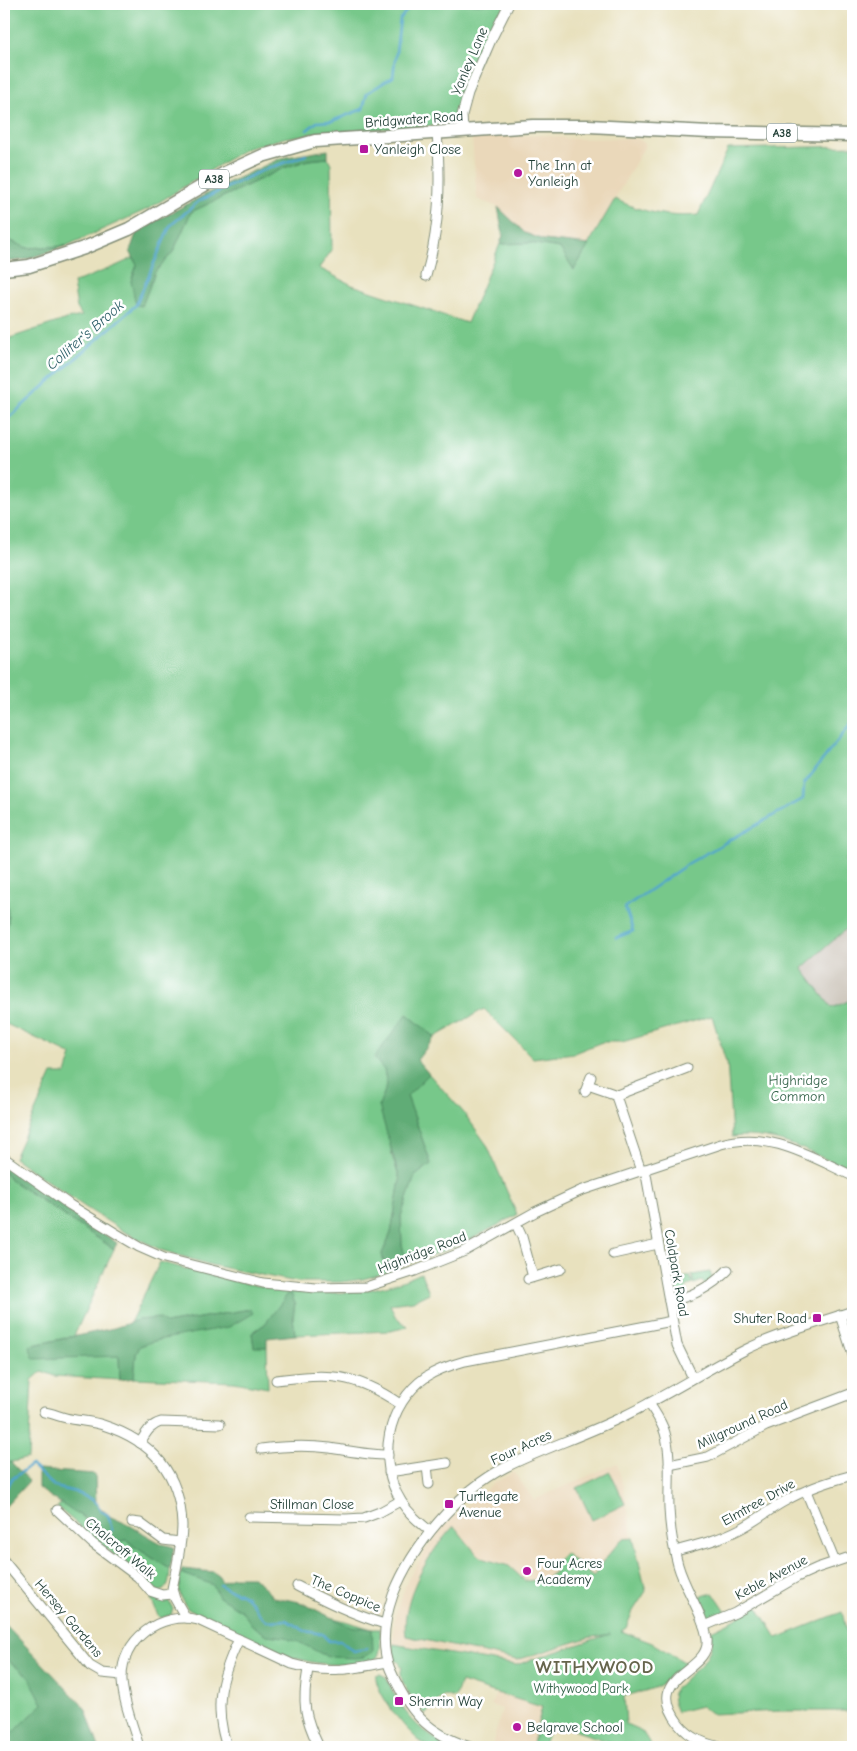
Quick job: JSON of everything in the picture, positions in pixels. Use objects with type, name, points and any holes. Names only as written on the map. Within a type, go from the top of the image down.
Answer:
[{"type":"highway","name":"Bridgwater Road","points":[[4,270],[28,266],[84,248],[129,229],[224,173],[262,156],[315,141],[532,126],[588,126],[710,132],[853,135]]},
{"type":"street","name":"Yanley Lane","points":[[463,131],[462,115],[468,93],[509,4]]},
{"type":"street","points":[[426,276],[434,250],[440,188],[437,132]]},
{"type":"street","points":[[588,1084],[617,1095],[687,1068]]},
{"type":"street","name":"Coldpark Road","points":[[617,1095],[616,1099],[643,1170],[677,1345],[693,1378]]},
{"type":"street","name":"Highridge Road","points":[[4,1158],[70,1205],[139,1248],[183,1264],[263,1283],[316,1288],[366,1287],[415,1271],[466,1251],[535,1212],[580,1191],[740,1139],[775,1143],[794,1149],[853,1176]]},
{"type":"street","points":[[516,1224],[522,1237],[530,1278],[561,1269]]},
{"type":"street","points":[[613,1254],[658,1244]]},
{"type":"street","points":[[668,1301],[700,1291],[728,1270]]},
{"type":"street","name":"Four Acres","points":[[464,1746],[442,1736],[429,1727],[416,1714],[404,1698],[387,1662],[385,1653],[388,1608],[408,1563],[430,1531],[467,1495],[506,1467],[623,1417],[748,1348],[853,1311]]},
{"type":"street","points":[[840,1315],[853,1355]]},
{"type":"street","points":[[430,1531],[417,1521],[400,1501],[392,1484],[388,1455],[390,1429],[400,1404],[424,1378],[450,1365],[672,1321]]},
{"type":"street","points":[[276,1380],[314,1376],[339,1376],[365,1384],[400,1404]]},
{"type":"street","name":"Millground Road","points":[[669,1465],[708,1457],[766,1426],[853,1393]]},
{"type":"street","points":[[649,1403],[665,1432],[669,1465],[669,1511],[675,1551],[684,1582],[704,1626],[707,1638],[706,1648],[702,1656],[672,1684],[667,1699],[669,1708],[685,1731],[704,1743],[725,1747]]},
{"type":"street","points":[[44,1412],[103,1425],[140,1443],[164,1464],[178,1495],[182,1524],[172,1589],[186,1618]]},
{"type":"street","points":[[140,1443],[148,1430],[161,1422],[220,1424]]},
{"type":"street","points":[[261,1449],[282,1442],[330,1448],[358,1454],[388,1455]]},
{"type":"street","points":[[389,1472],[447,1462]]},
{"type":"street","points":[[427,1466],[429,1484]]},
{"type":"street","name":"Elmtree Drive","points":[[675,1551],[727,1535],[786,1500],[834,1480],[853,1475]]},
{"type":"street","points":[[806,1491],[835,1562]]},
{"type":"street","name":"Stillman Close","points":[[249,1517],[364,1518],[400,1501]]},
{"type":"street","name":"Chalcroft Walk","points":[[57,1510],[92,1543],[138,1577],[150,1590],[162,1595],[173,1594]]},
{"type":"street","points":[[132,1522],[143,1525],[163,1540],[180,1542]]},
{"type":"street","name":"Keble Avenue","points":[[704,1626],[735,1613],[797,1577],[853,1556]]},
{"type":"street","name":"Hersey Gardens","points":[[4,1561],[90,1666],[102,1673],[122,1675]]},
{"type":"street","name":"The Coppice","points":[[297,1586],[351,1613],[386,1624]]},
{"type":"street","points":[[138,1747],[126,1701],[122,1675],[124,1664],[133,1643],[145,1631],[163,1621],[186,1618],[198,1620],[292,1664],[308,1669],[334,1671],[387,1662]]},
{"type":"street","points":[[226,1747],[219,1716],[220,1692],[226,1668],[239,1639]]},
{"type":"street","points":[[308,1669],[305,1687],[305,1708],[309,1725],[319,1747]]},
{"type":"shaded area","points":[[544,135],[572,139],[637,138],[646,144],[589,245],[544,240],[524,233],[498,207],[477,199],[472,138]]},
{"type":"shaded area","points":[[853,923],[853,999],[832,1008],[802,968]]},
{"type":"shaded area","name":"Four Acres Academy","points":[[617,1463],[627,1503],[632,1536],[646,1591],[633,1611],[626,1628],[516,1665],[393,1644],[395,1616],[408,1579],[440,1531],[469,1503],[494,1483],[514,1472],[534,1500]]},
{"type":"shaded area","name":"Belgrave School","points":[[496,1693],[543,1707],[532,1747],[492,1746],[502,1709],[491,1705]]},
{"type":"green space","points":[[4,4],[505,4],[471,78],[454,124],[317,133],[284,138],[245,149],[148,209],[66,246],[27,248],[4,238]]},
{"type":"green space","name":"Highridge Common","points":[[853,146],[853,851],[845,860],[853,877],[853,923],[802,968],[832,1008],[853,999],[853,1172],[810,1152],[780,1141],[748,1136],[732,1137],[727,1061],[712,1016],[622,1042],[602,1042],[574,1053],[533,1058],[484,1009],[435,1037],[407,1014],[384,1070],[387,1085],[383,1097],[392,1156],[400,1180],[391,1233],[382,1254],[386,1273],[341,1282],[297,1282],[211,1265],[161,1250],[123,1231],[14,1158],[52,1074],[66,1074],[72,1055],[4,1023],[4,950],[8,921],[6,864],[4,861],[4,340],[67,319],[82,316],[77,308],[73,283],[133,258],[137,265],[131,281],[142,306],[155,272],[173,252],[191,212],[284,168],[308,160],[328,158],[331,164],[332,250],[319,268],[352,285],[467,323],[500,244],[530,243],[560,248],[574,269],[615,199],[635,207],[666,215],[698,215],[728,149]]},
{"type":"green space","points":[[328,150],[328,158],[308,160],[284,168],[191,212],[173,252],[155,272],[142,306],[136,305],[131,281],[137,265],[130,251],[137,231],[219,187],[281,158]]},
{"type":"green space","points":[[498,207],[525,233],[544,240],[589,245],[574,270],[560,248],[530,243],[500,244],[503,235]]},
{"type":"green space","points":[[4,238],[27,248],[66,246],[24,260],[4,262]]},
{"type":"green space","points":[[4,861],[6,864],[8,921],[4,950]]},
{"type":"green space","points":[[407,1014],[435,1037],[417,1060],[429,1074],[407,1096],[431,1164],[415,1176],[401,1216],[402,1246],[408,1264],[386,1273],[382,1254],[391,1233],[400,1180],[379,1106],[387,1085],[384,1070],[374,1058]]},
{"type":"green space","points":[[427,1072],[464,1113],[487,1145],[517,1215],[462,1244],[408,1264],[402,1246],[401,1216],[415,1176],[431,1164],[407,1096]]},
{"type":"green space","points":[[4,1164],[117,1243],[114,1249],[11,1180],[4,1171]]},
{"type":"green space","points":[[4,1171],[11,1180],[114,1249],[74,1336],[29,1346],[119,1356],[120,1380],[54,1376],[42,1371],[32,1380],[28,1458],[4,1464]]},
{"type":"green space","points":[[160,1262],[258,1286],[291,1291],[325,1293],[357,1291],[390,1285],[421,1273],[429,1293],[413,1301],[390,1304],[395,1316],[408,1327],[390,1331],[295,1335],[293,1317],[295,1303],[252,1333],[254,1346],[267,1347],[268,1388],[234,1382],[134,1378],[136,1354],[140,1346],[250,1309],[166,1324],[138,1320],[130,1323]]},
{"type":"green space","points":[[710,1272],[712,1278],[705,1285],[702,1281],[694,1284],[692,1275]]},
{"type":"green space","points":[[690,1276],[693,1284],[686,1287],[688,1292],[673,1296],[670,1281]]},
{"type":"green space","points":[[290,1291],[295,1303],[293,1317],[295,1335],[267,1338],[267,1347],[254,1347],[252,1333],[265,1324]]},
{"type":"green space","points":[[250,1309],[253,1313],[229,1327],[157,1340],[140,1346],[136,1354],[134,1378],[120,1380],[119,1356],[34,1359],[29,1346],[114,1328],[138,1320],[160,1318],[166,1324]]},
{"type":"green space","points":[[11,1462],[29,1481],[4,1508],[4,1464]]},
{"type":"green space","points":[[38,1470],[95,1474],[96,1504],[111,1517],[162,1544],[174,1547],[170,1569],[126,1540],[117,1544],[93,1531],[88,1527],[87,1520],[82,1516],[38,1488]]},
{"type":"green space","points":[[610,1472],[625,1504],[592,1520],[577,1488]]},
{"type":"green space","points":[[62,1503],[81,1516],[88,1527],[117,1544],[126,1540],[130,1542],[170,1569],[166,1588],[160,1592],[149,1585],[149,1582],[144,1577],[141,1578],[57,1507]]},
{"type":"green space","name":"Withywood Park","points":[[454,1526],[475,1552],[484,1559],[509,1566],[525,1581],[542,1579],[553,1574],[556,1571],[552,1567],[565,1553],[593,1577],[622,1539],[633,1538],[646,1591],[633,1611],[626,1628],[621,1631],[652,1643],[686,1663],[658,1686],[624,1696],[626,1724],[642,1731],[652,1747],[625,1747],[552,1723],[543,1747],[532,1747],[542,1707],[461,1682],[455,1698],[444,1695],[425,1714],[405,1686],[401,1673],[402,1668],[399,1662],[395,1660],[393,1644],[516,1665],[610,1634],[587,1638],[517,1660],[406,1636],[405,1622],[412,1592],[427,1562]]},
{"type":"green space","points":[[182,1569],[213,1572],[219,1576],[222,1582],[232,1577],[254,1577],[273,1597],[300,1602],[349,1626],[372,1629],[373,1652],[364,1657],[356,1658],[332,1657],[286,1637],[267,1635],[252,1625],[242,1611],[219,1597],[213,1585],[181,1573]]},
{"type":"green space","points":[[181,1573],[372,1629],[380,1629],[378,1656],[369,1662],[323,1664],[280,1653],[188,1609],[182,1600],[180,1592]]},
{"type":"green space","points":[[714,1594],[726,1612],[712,1619],[704,1615],[696,1598]]},
{"type":"green space","points":[[151,1598],[168,1600],[173,1609],[171,1615],[160,1618]]},
{"type":"green space","points":[[757,1605],[777,1638],[842,1612],[850,1647],[853,1647],[853,1711],[711,1714],[701,1706],[677,1712],[673,1701],[673,1693],[708,1654],[712,1640],[711,1631],[734,1620]]},
{"type":"green space","points":[[4,1623],[85,1708],[99,1747],[4,1747],[4,1741],[43,1704],[29,1677],[4,1657]]},
{"type":"green space","points":[[4,1657],[29,1677],[44,1704],[4,1741]]},
{"type":"green space","points":[[380,1674],[386,1677],[406,1713],[424,1731],[446,1747],[430,1747],[405,1727],[381,1692],[376,1675]]},
{"type":"waterway","name":"Colliter's Brook","points":[[307,130],[317,122],[332,121],[363,109],[367,93],[393,77],[400,19],[412,4]]},
{"type":"waterway","name":"Colliter's Brook","points":[[4,422],[136,305],[170,226],[199,201],[261,171],[306,155]]},
{"type":"waterway","points":[[616,938],[633,931],[625,907],[689,863],[803,799],[804,784],[853,721]]},
{"type":"waterway","points":[[4,1491],[12,1479],[31,1465],[55,1487],[75,1492],[93,1500],[101,1511],[108,1515],[112,1530]]},
{"type":"waterway","points":[[220,1585],[246,1597],[267,1621],[286,1620],[305,1631],[322,1634],[329,1641],[341,1641],[353,1651],[367,1649]]},
{"type":"place","name":"Yanleigh Close","points":[[364,149]]},
{"type":"place","name":"The Inn at Yanleigh","points":[[518,173]]},
{"type":"place","name":"Shuter Road","points":[[817,1318]]},
{"type":"place","name":"Turtlegate Avenue","points":[[449,1504]]},
{"type":"place","name":"Four Acres Academy","points":[[527,1571]]},
{"type":"place","name":"Sherrin Way","points":[[399,1701]]},
{"type":"place","name":"Belgrave School","points":[[517,1727]]},
{"type":"district","name":"WITHYWOOD","points":[[595,1666]]}]
